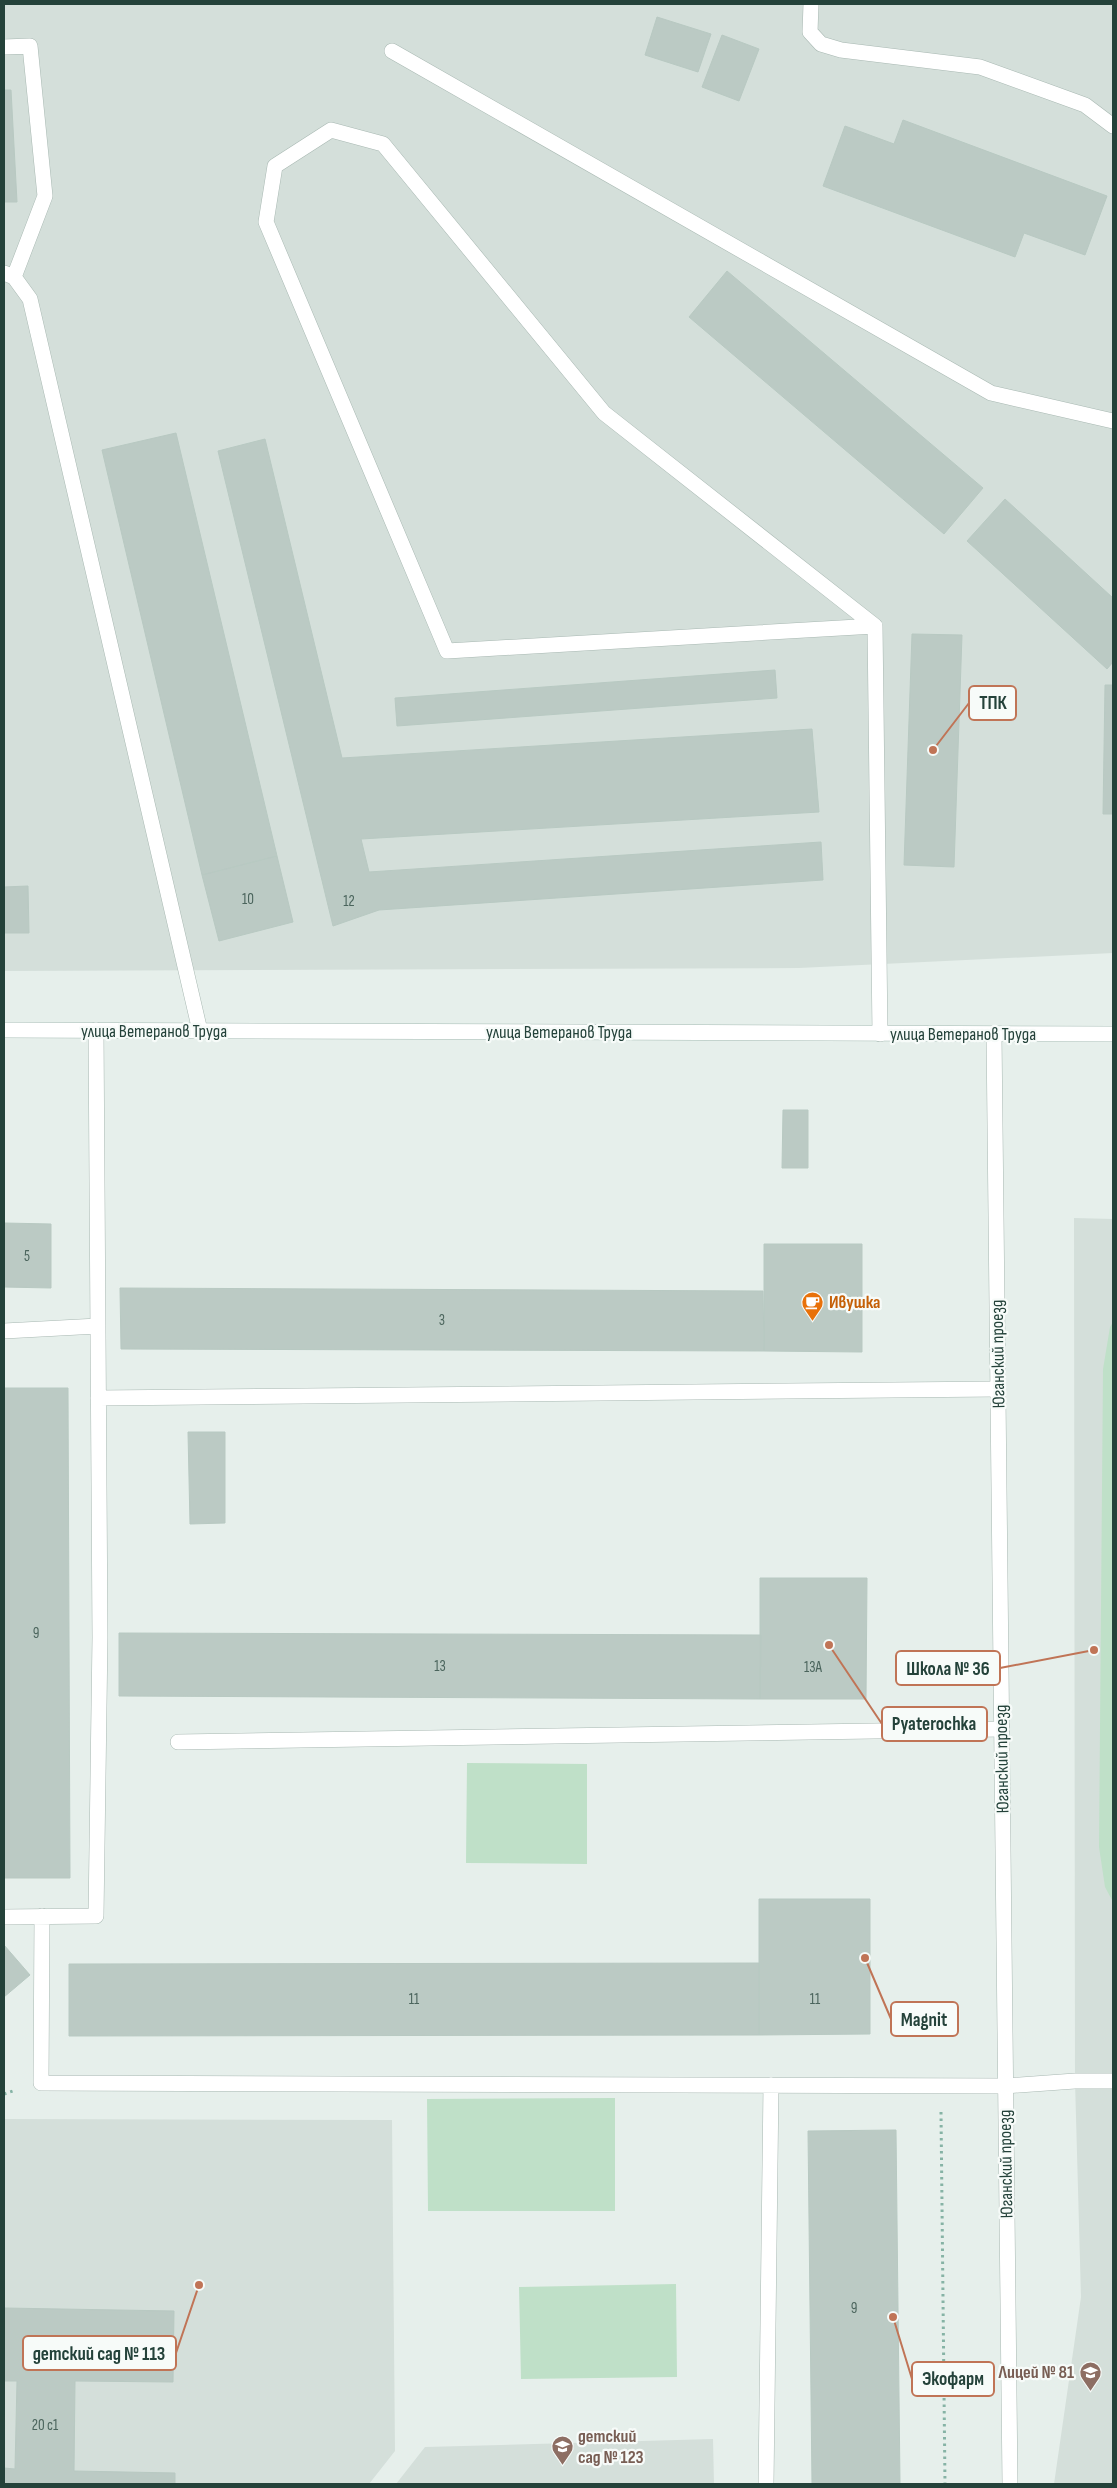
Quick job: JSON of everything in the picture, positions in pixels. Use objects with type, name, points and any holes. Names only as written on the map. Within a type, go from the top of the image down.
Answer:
[{"type":"street","points":[[811,4],[810,32],[821,44],[841,50],[980,67],[1084,105],[1113,126]]},
{"type":"street","points":[[4,48],[30,46],[45,196],[9,275],[30,299],[200,1031]]},
{"type":"street","points":[[392,51],[992,393],[1113,421]]},
{"type":"street","points":[[331,130],[383,144],[604,413],[874,626],[448,651],[266,222],[274,166],[331,130]]},
{"type":"street","points":[[874,626],[880,1034]]},
{"type":"street","name":"улица Ветеранов Труда","points":[[4,1030],[1113,1034]]},
{"type":"street","points":[[4,1917],[96,1916],[100,1637],[96,1030]]},
{"type":"street","name":"Юганский проезд","points":[[994,1034],[1010,2484]]},
{"type":"street","points":[[4,1331],[98,1326]]},
{"type":"street","points":[[98,1398],[998,1389]]},
{"type":"street","points":[[178,1742],[1002,1729]]},
{"type":"street","points":[[42,1916],[41,2083],[1005,2086],[1075,2081],[1113,2081]]},
{"type":"street","points":[[766,2484],[770,2085]]},
{"type":"path","points":[[941,2086],[945,2484]]},
{"type":"shaded area","points":[[4,4],[1113,4],[1113,953],[799,968],[4,971]]},
{"type":"shaded area","points":[[1074,1218],[1113,1219],[1113,2484],[1054,2484],[1081,2297],[1075,2081]]},
{"type":"shaded area","points":[[4,2119],[392,2120],[395,2451],[369,2484],[4,2484]]},
{"type":"shaded area","name":"детский сад № 123","points":[[713,2439],[714,2484],[396,2484],[425,2447]]},
{"type":"green space","points":[[1113,1322],[1113,1902],[1105,1887],[1099,1847],[1103,1369],[1110,1327]]},
{"type":"green space","points":[[467,1763],[587,1764],[587,1864],[466,1863]]},
{"type":"green space","points":[[615,2098],[615,2211],[428,2211],[427,2099]]},
{"type":"green space","points":[[676,2284],[677,2377],[521,2379],[519,2287]]},
{"type":"building","points":[[657,17],[711,34],[698,72],[645,55]]},
{"type":"building","points":[[722,35],[759,49],[739,101],[702,87]]},
{"type":"building","points":[[4,90],[11,90],[17,202],[4,202]]},
{"type":"building","points":[[903,120],[1107,196],[1085,255],[1024,233],[1015,257],[823,186],[845,126],[894,144]]},
{"type":"building","points":[[727,271],[983,488],[944,534],[689,317]]},
{"type":"building","points":[[176,433],[277,856],[202,875],[102,450]]},
{"type":"building","points":[[265,439],[342,758],[812,729],[819,812],[361,839],[369,872],[821,842],[823,880],[379,910],[333,926],[218,451]]},
{"type":"building","points":[[1005,499],[1113,598],[1113,662],[1107,669],[967,541]]},
{"type":"building","points":[[912,634],[962,635],[954,867],[904,865]]},
{"type":"building","points":[[775,670],[777,698],[397,726],[395,698]]},
{"type":"building","points":[[1105,685],[1113,685],[1113,814],[1103,814]]},
{"type":"building","points":[[277,856],[293,922],[219,941],[202,875]]},
{"type":"building","points":[[28,886],[29,933],[4,933],[4,887]]},
{"type":"building","points":[[783,1110],[808,1110],[808,1168],[782,1168]]},
{"type":"building","points":[[4,1223],[51,1224],[51,1288],[4,1287]]},
{"type":"building","name":"Ивушка","points":[[764,1244],[862,1244],[862,1352],[764,1351]]},
{"type":"building","points":[[120,1288],[763,1291],[764,1351],[121,1349]]},
{"type":"building","points":[[4,1388],[68,1388],[70,1878],[4,1878]]},
{"type":"building","points":[[188,1432],[225,1432],[225,1523],[190,1524]]},
{"type":"building","points":[[760,1578],[867,1578],[866,1699],[760,1699]]},
{"type":"building","points":[[119,1633],[761,1635],[760,1699],[119,1696]]},
{"type":"building","points":[[759,1899],[870,1899],[870,2034],[759,2035]]},
{"type":"building","points":[[4,1945],[30,1975],[4,1997]]},
{"type":"building","points":[[759,1963],[759,2035],[69,2036],[69,1964]]},
{"type":"building","points":[[896,2130],[900,2484],[812,2484],[808,2131]]},
{"type":"building","points":[[4,2308],[174,2311],[173,2382],[75,2381],[74,2471],[175,2473],[175,2484],[4,2484],[4,2468],[15,2469],[17,2381],[4,2381]]},
{"type":"place","name":"ТПК","points":[[933,750]]},
{"type":"place","name":"Ивушка","points":[[813,1321]]},
{"type":"place","name":"Pyaterochka","points":[[829,1645]]},
{"type":"place","name":"Школа № 36","points":[[1094,1650]]},
{"type":"place","name":"Magnit","points":[[865,1958]]},
{"type":"place","name":"детский сад № 113","points":[[199,2285]]},
{"type":"place","name":"Экофарм","points":[[893,2317]]},
{"type":"place","name":"Лицей № 81","points":[[1090,2391]]},
{"type":"place","name":"детский сад № 123","points":[[562,2465]]}]
